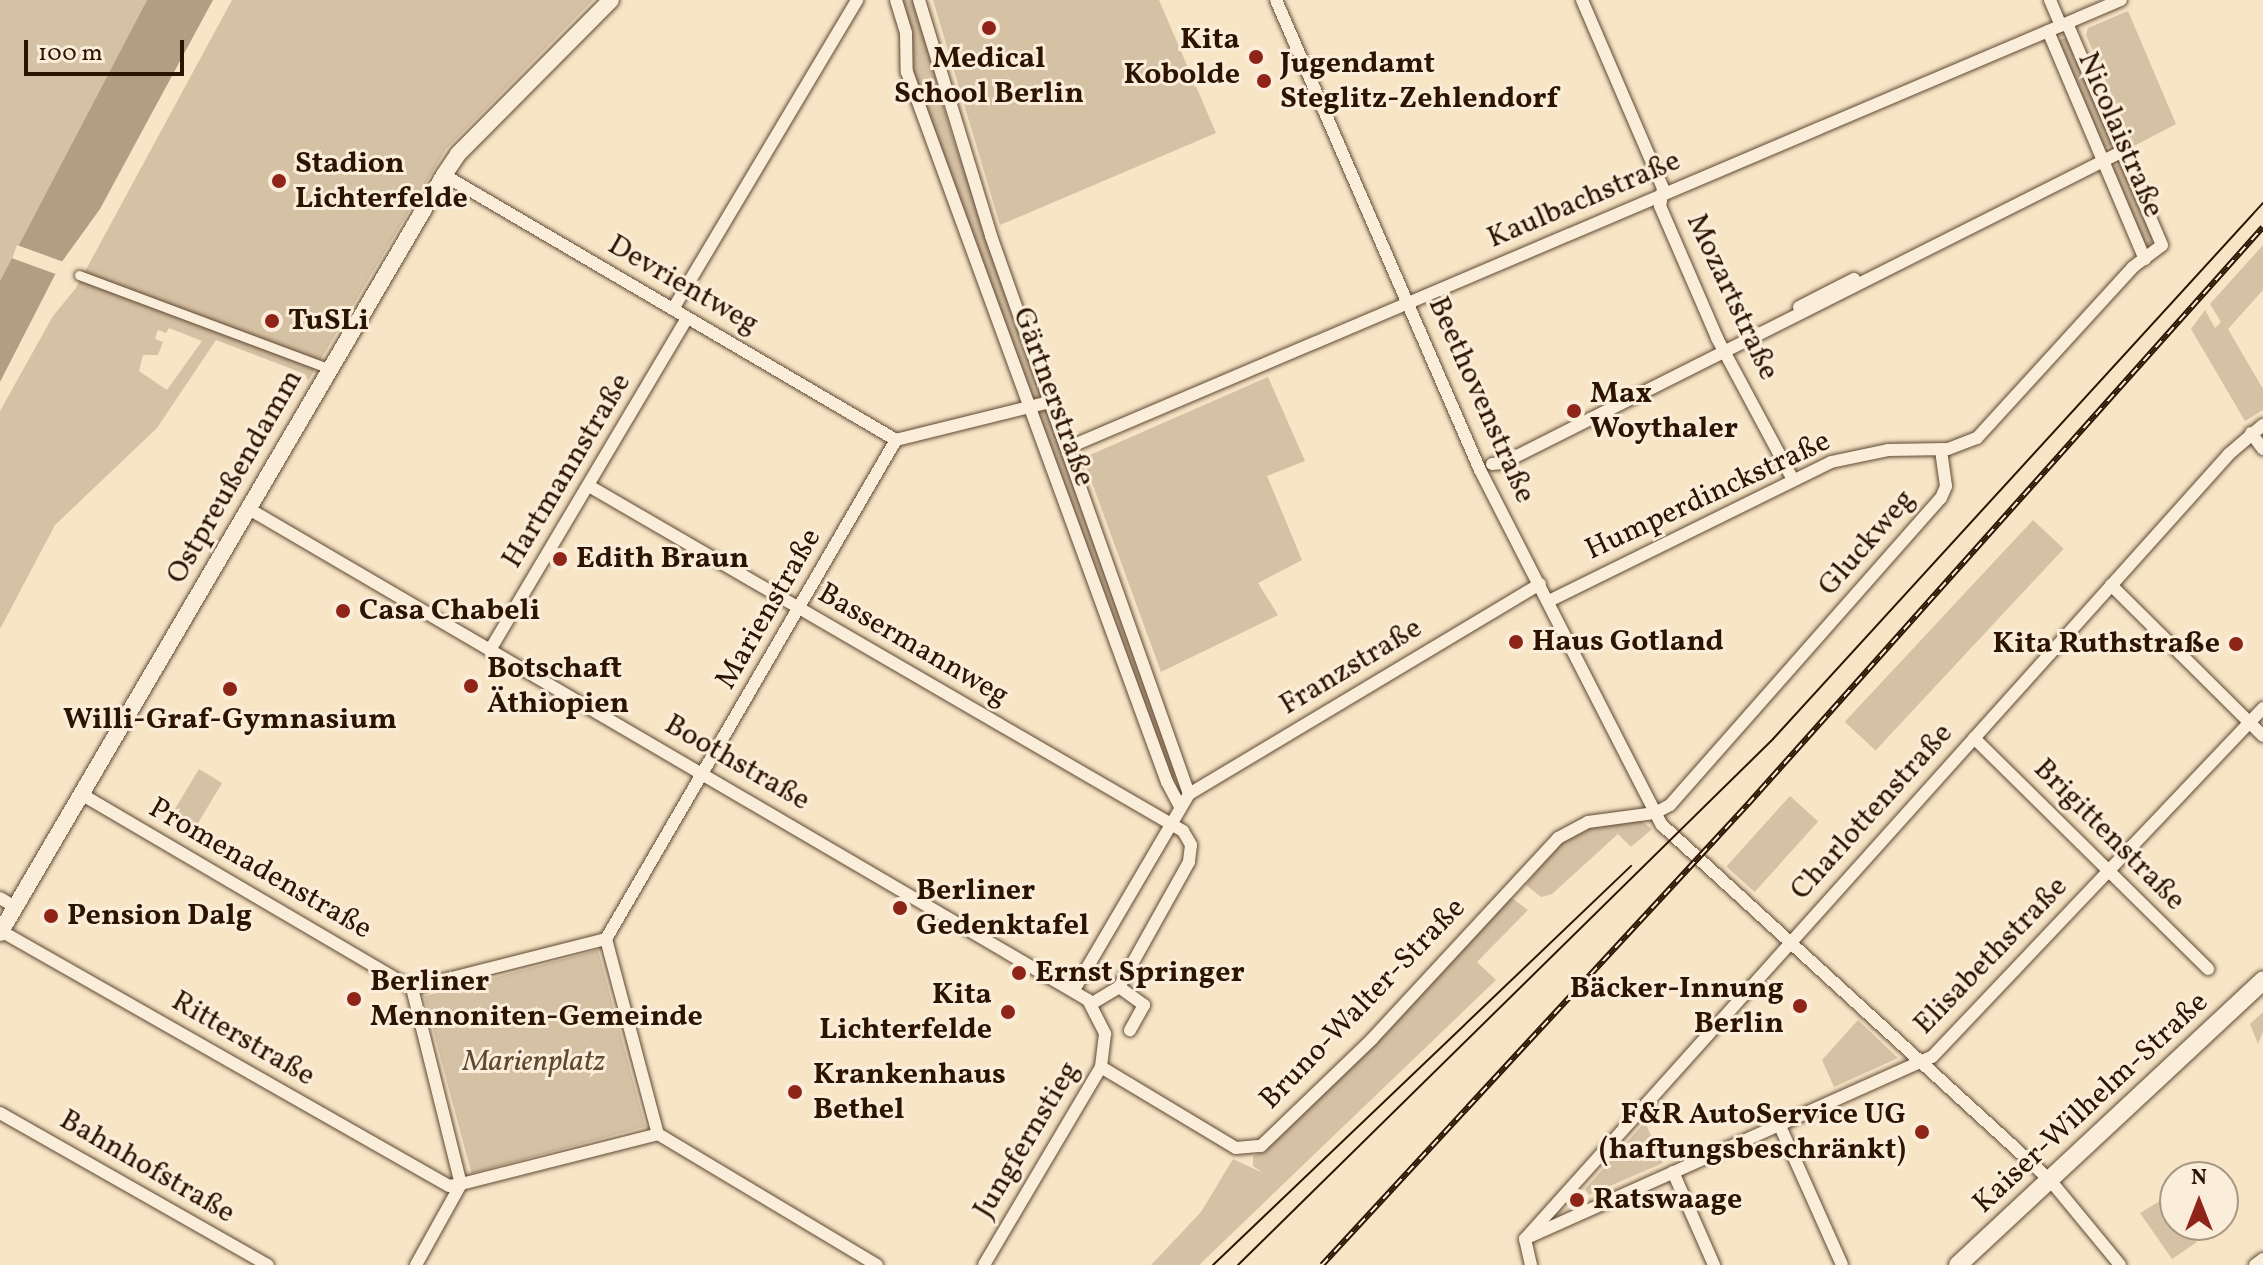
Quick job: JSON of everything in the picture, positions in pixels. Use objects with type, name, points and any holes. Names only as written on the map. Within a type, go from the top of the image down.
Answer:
[{"type":"main road","name":"Kaiser-Wilhelm-Straße","points":[[1958,1265],[2263,981]]},
{"type":"street","name":"Ostpreußendamm","points":[[1,932],[444,175],[465,147],[611,0]]},
{"type":"street","points":[[673,309],[857,0]]},
{"type":"street","name":"Gärtnerstraße","points":[[896,0],[906,33],[907,72],[1167,782],[1180,806]]},
{"type":"street","name":"Gärtnerstraße","points":[[919,0],[957,134],[1189,794]]},
{"type":"street","name":"Beethovenstraße","points":[[1276,0],[1408,303],[1540,584],[1655,813]]},
{"type":"street","name":"Mozartstraße","points":[[1582,0],[1662,195],[1660,206],[1724,349],[1793,480]]},
{"type":"street","name":"Nicolaistraße","points":[[2050,0],[2103,161],[2145,259],[2162,245],[2121,152],[2059,26]]},
{"type":"street","name":"Kaulbachstraße","points":[[1067,448],[2121,0]]},
{"type":"street","points":[[1486,467],[1503,463],[1612,404],[1935,244],[1937,238],[2121,152]]},
{"type":"street","name":"Devrientweg","points":[[444,175],[896,440]]},
{"type":"street","points":[[1941,449],[1977,438],[2002,416],[2145,259]]},
{"type":"street","points":[[79,275],[330,369]]},
{"type":"street","name":"Hartmannstraße","points":[[490,650],[687,318]]},
{"type":"street","points":[[896,440],[1050,402]]},
{"type":"street","name":"Charlottenstraße","points":[[1525,1239],[2111,585],[2251,433],[2263,425]]},
{"type":"street","points":[[2251,433],[2263,449]]},
{"type":"street","name":"Marienstraße","points":[[606,939],[896,440]]},
{"type":"street","name":"Humperdinckstraße","points":[[1549,601],[1793,480],[1860,454],[1941,449]]},
{"type":"street","name":"Gluckweg","points":[[1655,813],[1670,805],[1946,486],[1941,449]]},
{"type":"street","name":"Bassermannweg","points":[[589,486],[1170,825]]},
{"type":"street","name":"Boothstraße","points":[[249,509],[1074,990]]},
{"type":"street","name":"Franzstraße","points":[[1189,794],[1540,584]]},
{"type":"street","points":[[2111,585],[2263,736]]},
{"type":"street","name":"Elisabethstraße","points":[[1525,1239],[1932,1057],[2263,708]]},
{"type":"street","name":"Brigittenstraße","points":[[1974,738],[2208,969]]},
{"type":"street","name":"Promenadenstraße","points":[[81,794],[412,988]]},
{"type":"street","points":[[1170,825],[1188,837],[1189,862],[1119,987],[1091,1004],[1074,990],[1180,806],[1189,794]]},
{"type":"street","points":[[1655,813],[2050,1180],[2120,1265]]},
{"type":"street","name":"Bruno-Walter-Straße","points":[[1101,1067],[1236,1148],[1261,1146],[1372,1039],[1558,838],[1599,819],[1655,813]]},
{"type":"street","points":[[0,898],[15,907]]},
{"type":"street","name":"Ritterstraße","points":[[1,932],[449,1186],[461,1184]]},
{"type":"street","points":[[416,1265],[461,1184],[412,988],[606,939],[658,1134],[877,1265]]},
{"type":"street","points":[[1119,987],[1144,1005],[1130,1030]]},
{"type":"street","name":"Jungfernstieg","points":[[984,1265],[1101,1067],[1105,1034],[1091,1004]]},
{"type":"street","name":"Bahnhofstraße","points":[[0,1113],[268,1265]]},
{"type":"street","points":[[1779,1124],[1842,1265]]},
{"type":"street","points":[[461,1184],[658,1134]]},
{"type":"street","points":[[1673,1172],[1714,1265]]},
{"type":"street","points":[[1525,1239],[1531,1265]]},
{"type":"street","points":[[2255,1265],[2263,1259]]},
{"type":"green space","points":[[0,0],[147,0],[0,281]]},
{"type":"green space","name":"Stadion Lichterfelde","points":[[232,0],[593,0],[446,149],[308,381],[305,374],[216,340],[157,428],[55,525],[0,629],[0,411],[53,316],[76,288]],"holes":[[[169,328],[202,341],[167,390],[139,371],[143,355],[158,355],[163,342],[155,339],[158,330],[166,333]]]},
{"type":"green space","points":[[902,0],[914,0],[951,132],[1042,395],[1037,398],[1032,399],[911,66]]},
{"type":"green space","points":[[933,0],[1159,0],[1216,133],[1000,225]]},
{"type":"green space","points":[[2128,11],[2176,124],[2134,146],[2086,35],[2088,28]]},
{"type":"green space","points":[[2067,37],[2113,145],[2103,149],[2057,41]]},
{"type":"green space","points":[[2121,163],[2154,237],[2149,247],[2143,246],[2111,169]]},
{"type":"green space","points":[[2263,245],[2263,290],[2228,329],[2263,389],[2263,410],[2245,421],[2191,329],[2205,310],[2215,328],[2221,322],[2210,304]]},
{"type":"green space","points":[[1268,377],[1305,461],[1267,476],[1302,560],[1258,583],[1278,615],[1161,672],[1083,458]]},
{"type":"green space","points":[[1048,409],[1177,766],[1173,784],[1037,412]]},
{"type":"green space","points":[[2033,520],[2064,549],[1875,750],[1845,722]]},
{"type":"green space","points":[[199,769],[222,783],[196,827],[173,813]]},
{"type":"green space","points":[[1790,796],[1818,821],[1755,892],[1726,867]]},
{"type":"green space","points":[[1639,819],[1652,829],[1631,847],[1618,834],[1552,894],[1541,897],[1526,885],[1556,845],[1590,825]]},
{"type":"green space","points":[[1509,896],[1528,910],[1477,962],[1496,980],[1199,1265],[1151,1265],[1201,1212],[1233,1159],[1263,1173],[1253,1166],[1253,1156],[1264,1152],[1392,1027]]},
{"type":"green space","name":"Marienplatz","points":[[598,950],[645,1127],[471,1173],[424,997]]},
{"type":"green space","points":[[2263,1012],[2263,1032],[2258,1044],[2250,1024]]},
{"type":"green space","points":[[1858,1020],[1898,1058],[1834,1087],[1822,1060]]},
{"type":"green space","points":[[1645,1122],[1663,1163],[1589,1195],[1585,1189]]},
{"type":"green space","points":[[2159,1202],[2159,1240],[2140,1213]]},
{"type":"green space","points":[[2159,1241],[2197,1242],[2172,1259]]},
{"type":"shaded area","points":[[147,0],[213,0],[100,209],[61,263],[0,382],[0,281]]},
{"type":"pier","points":[[17,245],[66,263],[61,276],[12,258]]},
{"type":"tram line","points":[[1238,1265],[1773,739],[2263,203]]},
{"type":"tram line","points":[[1213,1265],[1631,866]]},
{"type":"railway","points":[[1322,1265],[1748,804],[2263,227]]},
{"type":"place","name":"Medical School Berlin","points":[[989,28]]},
{"type":"place","name":"Kita Kobolde","points":[[1256,57]]},
{"type":"place","name":"Jugendamt Steglitz-Zehlendorf","points":[[1264,81]]},
{"type":"place","name":"Stadion Lichterfelde","points":[[279,181]]},
{"type":"place","name":"TuSLi","points":[[272,321]]},
{"type":"place","name":"Max Woythaler","points":[[1574,411]]},
{"type":"place","name":"Edith Braun","points":[[560,559]]},
{"type":"place","name":"Casa Chabeli","points":[[343,611]]},
{"type":"place","name":"Haus Gotland","points":[[1516,642]]},
{"type":"place","name":"Kita Ruthstraße","points":[[2236,644]]},
{"type":"place","name":"Botschaft Äthiopien","points":[[471,686]]},
{"type":"place","name":"Willi-Graf-Gymnasium","points":[[230,689]]},
{"type":"place","name":"Berliner Gedenktafel","points":[[900,908]]},
{"type":"place","name":"Pension Dalg","points":[[51,916]]},
{"type":"place","name":"Ernst Springer","points":[[1019,973]]},
{"type":"place","name":"Berliner Mennoniten-Gemeinde","points":[[354,999]]},
{"type":"place","name":"Bäcker-Innung Berlin","points":[[1800,1006]]},
{"type":"place","name":"Kita Lichterfelde","points":[[1008,1012]]},
{"type":"place","name":"Krankenhaus Bethel","points":[[795,1092]]},
{"type":"place","name":"F&R AutoService UG (haftungsbeschränkt)","points":[[1922,1132]]},
{"type":"place","name":"Ratswaage","points":[[1577,1200]]}]
